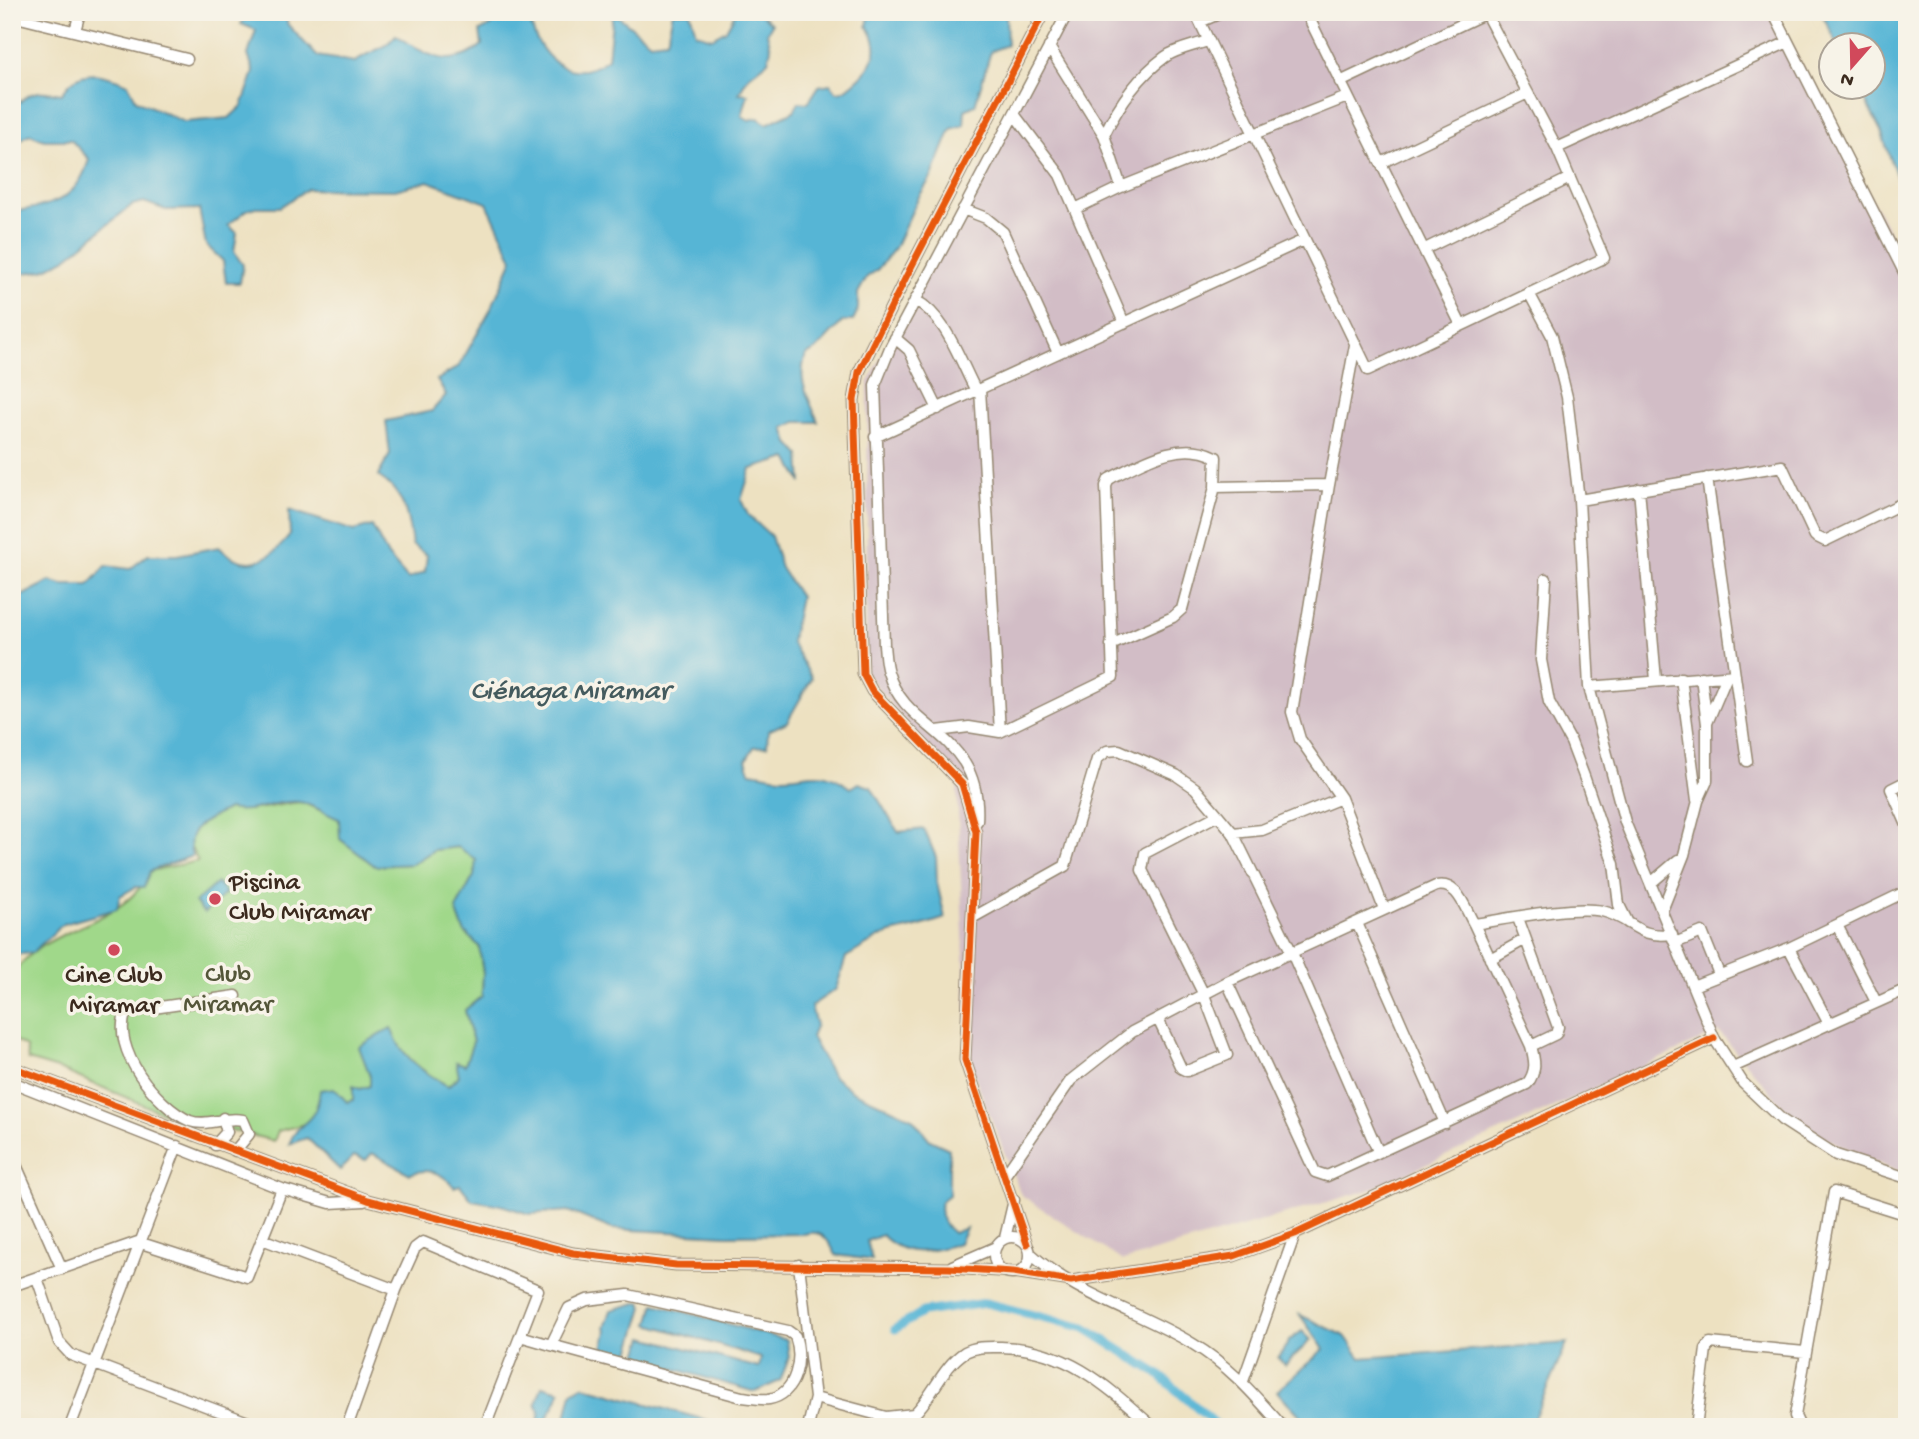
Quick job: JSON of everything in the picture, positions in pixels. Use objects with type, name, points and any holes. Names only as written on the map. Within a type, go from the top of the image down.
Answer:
[{"type":"street","points":[[75,31],[80,12]]},
{"type":"street","points":[[976,832],[962,785],[865,682],[854,400],[859,372],[1044,12]]},
{"type":"street","points":[[1013,1272],[1026,1266],[1028,1248],[965,1060],[978,796],[973,779],[958,753],[900,694],[888,673],[876,437],[876,386],[895,338],[1068,12]]},
{"type":"street","points":[[1223,12],[1197,17],[1367,370],[1604,258],[1557,148],[1486,13],[1340,82]]},
{"type":"street","points":[[1307,12],[1461,325]]},
{"type":"street","points":[[1773,12],[1907,278]]},
{"type":"street","points":[[12,16],[187,59]]},
{"type":"street","points":[[1104,135],[1115,112],[1137,84],[1167,56],[1207,41]]},
{"type":"street","points":[[1557,148],[1787,42]]},
{"type":"street","points":[[1049,47],[1104,135],[1121,187]]},
{"type":"street","points":[[1383,162],[1528,93]]},
{"type":"street","points":[[1075,209],[1121,187],[1347,97]]},
{"type":"street","points":[[1014,114],[1060,175],[1124,323]]},
{"type":"street","points":[[1425,250],[1570,178]]},
{"type":"street","points":[[963,209],[986,218],[1003,232],[1058,353]]},
{"type":"street","points":[[876,437],[1304,240]]},
{"type":"street","points":[[1529,293],[1552,336],[1567,397],[1579,500],[1589,687],[1625,822],[1663,908],[1714,1038],[1743,1083],[1782,1120],[1836,1155],[1907,1178]]},
{"type":"street","points":[[915,300],[928,307],[978,390],[1000,732]]},
{"type":"street","points":[[895,338],[909,350],[937,409]]},
{"type":"street","points":[[1355,345],[1329,485],[1293,712],[1300,739],[1341,798],[1384,909]]},
{"type":"street","points":[[937,731],[969,727],[1000,732],[1109,681],[1115,673],[1111,645],[1107,482],[1154,457],[1170,452],[1195,451],[1216,457],[1216,486],[1182,609],[1173,617],[1111,645]]},
{"type":"street","points":[[1579,500],[1782,466],[1815,536],[1825,541],[1907,501]]},
{"type":"street","points":[[1707,478],[1731,675],[1747,761]]},
{"type":"street","points":[[1216,486],[1329,485]]},
{"type":"street","points":[[1639,489],[1656,680]]},
{"type":"street","points":[[1546,579],[1541,660],[1549,702],[1571,742],[1585,779],[1614,864],[1619,905],[1628,923]]},
{"type":"street","points":[[1589,687],[1731,675]]},
{"type":"street","points":[[1707,724],[1731,675]]},
{"type":"street","points":[[1663,908],[1684,855],[1698,801],[1707,782],[1707,724],[1701,677]]},
{"type":"street","points":[[1681,678],[1698,801]]},
{"type":"street","points":[[972,918],[1065,866],[1097,759],[1107,751],[1119,750],[1176,775],[1195,788],[1233,832],[1292,953],[1378,1151]]},
{"type":"street","points":[[1907,780],[1891,789],[1907,825]]},
{"type":"street","points":[[1233,832],[1262,830],[1341,798]]},
{"type":"street","points":[[1158,1019],[1181,1068],[1187,1071],[1227,1055],[1205,995],[1142,870],[1145,853],[1218,815]]},
{"type":"street","points":[[1651,883],[1684,855]]},
{"type":"street","points":[[1005,1175],[1070,1080],[1132,1032],[1227,982],[1384,909],[1443,885],[1455,890],[1474,924],[1531,1046],[1535,1063],[1527,1084],[1327,1175],[1315,1172],[1227,982]]},
{"type":"street","points":[[1693,986],[1789,947],[1907,891]]},
{"type":"street","points":[[1474,924],[1587,910],[1612,914],[1649,935],[1673,938],[1702,932],[1719,974]]},
{"type":"street","points":[[1518,918],[1558,1027],[1556,1034],[1531,1046]]},
{"type":"street","points":[[1357,923],[1445,1123]]},
{"type":"street","points":[[1837,925],[1876,1002]]},
{"type":"street","points":[[1490,959],[1524,940]]},
{"type":"street","points":[[1789,947],[1829,1024]]},
{"type":"street","points":[[1733,1067],[1907,989]]},
{"type":"street","points":[[235,1151],[246,1142],[248,1127],[243,1120],[223,1118],[202,1123],[191,1121],[164,1104],[140,1073],[122,1042],[122,1020],[126,1012],[236,996]]},
{"type":"street","points":[[12,1067],[215,1145],[267,1160],[368,1200],[573,1253],[676,1265],[948,1268],[1013,1272],[1071,1281],[1234,1256],[1296,1234],[1714,1038]]},
{"type":"street","points":[[12,1082],[282,1189],[330,1203],[368,1200]]},
{"type":"street","points":[[215,1145],[227,1132],[223,1118]]},
{"type":"street","points":[[70,1427],[138,1242],[177,1146]]},
{"type":"street","points":[[12,1156],[62,1269]]},
{"type":"street","points":[[12,1286],[138,1242],[247,1278],[282,1189]]},
{"type":"street","points":[[1790,1427],[1795,1416],[1834,1192],[1907,1215]]},
{"type":"street","points":[[948,1268],[996,1247],[1005,1238],[1014,1200]]},
{"type":"street","points":[[1243,1381],[1296,1234]]},
{"type":"street","points":[[1005,1238],[1021,1239],[1028,1248],[1071,1281],[1191,1342],[1243,1381],[1283,1427]]},
{"type":"street","points":[[262,1239],[396,1290]]},
{"type":"street","points":[[346,1427],[396,1290],[415,1248],[423,1242],[538,1290],[485,1427]]},
{"type":"street","points":[[996,1247],[998,1264],[1013,1272]]},
{"type":"street","points":[[799,1265],[815,1398],[808,1427]]},
{"type":"street","points":[[37,1278],[59,1342],[71,1355],[261,1427]]},
{"type":"street","points":[[520,1336],[551,1345],[760,1399],[782,1394],[794,1378],[800,1361],[795,1336],[788,1331],[637,1295],[577,1303],[564,1316],[551,1345]]},
{"type":"street","points":[[1696,1427],[1706,1349],[1710,1343],[1805,1352]]},
{"type":"street","points":[[815,1398],[886,1417],[914,1414],[952,1363],[968,1350],[1007,1347],[1044,1353],[1083,1369],[1153,1427]]},
{"type":"street","points":[[1795,1416],[1800,1427]]},
{"type":"shaded area","points":[[1065,12],[1774,12],[1818,96],[1818,102],[1821,102],[1907,266],[1907,1173],[1887,1167],[1800,1126],[1719,1032],[1372,1189],[1123,1261],[1021,1195],[968,1059],[957,786],[866,673],[868,382]]},
{"type":"green space","name":"Club Miramar","points":[[301,802],[340,819],[340,839],[375,866],[412,864],[434,850],[458,847],[477,860],[474,876],[456,909],[464,931],[479,946],[483,973],[482,996],[465,1010],[473,1042],[465,1065],[457,1062],[459,1076],[448,1086],[430,1075],[407,1056],[391,1029],[370,1076],[370,1086],[360,1089],[353,1100],[318,1110],[308,1123],[278,1131],[274,1141],[156,1110],[61,1070],[28,1060],[26,1047],[12,1039],[12,974],[28,956],[128,900],[150,871],[198,861],[188,842],[191,835],[205,822],[228,808],[254,809]]},
{"type":"water","name":"Ciénaga Miramar","points":[[248,12],[284,12],[288,25],[317,56],[355,62],[385,45],[396,35],[439,58],[460,58],[482,45],[480,31],[492,25],[489,12],[526,12],[542,49],[558,64],[577,70],[597,66],[608,59],[613,12],[650,42],[667,40],[673,12],[690,12],[696,33],[712,38],[726,30],[736,12],[758,12],[772,24],[767,33],[771,48],[768,61],[748,77],[739,93],[748,94],[742,116],[749,120],[758,118],[767,124],[794,111],[799,102],[808,103],[819,86],[830,84],[836,92],[842,91],[861,77],[871,64],[875,50],[875,42],[867,26],[870,12],[1006,12],[1007,45],[991,51],[975,105],[965,110],[964,125],[951,129],[932,176],[918,198],[895,248],[877,270],[867,277],[858,293],[858,309],[853,321],[843,321],[816,350],[806,355],[803,381],[818,422],[796,422],[784,428],[789,443],[800,455],[802,483],[788,458],[751,469],[741,500],[748,515],[771,536],[781,568],[800,597],[791,642],[812,678],[787,722],[768,731],[767,746],[754,747],[746,760],[750,772],[783,777],[818,774],[833,777],[851,788],[859,783],[871,787],[898,832],[924,829],[936,857],[937,883],[945,918],[885,935],[846,957],[836,989],[811,1006],[816,1025],[811,1037],[832,1075],[852,1091],[912,1118],[930,1140],[949,1149],[949,1195],[941,1201],[940,1211],[946,1227],[953,1233],[966,1228],[959,1243],[918,1251],[900,1247],[882,1235],[867,1241],[872,1260],[836,1255],[827,1240],[816,1233],[727,1235],[612,1229],[568,1211],[529,1214],[472,1200],[460,1185],[454,1187],[440,1174],[423,1171],[410,1174],[372,1153],[366,1160],[354,1156],[340,1170],[307,1138],[289,1144],[315,1110],[320,1090],[334,1088],[347,1102],[353,1100],[353,1086],[360,1089],[370,1086],[370,1076],[359,1047],[391,1028],[400,1047],[414,1063],[430,1075],[448,1086],[459,1076],[456,1062],[465,1065],[473,1042],[465,1010],[482,996],[483,973],[479,946],[464,931],[456,909],[474,876],[476,860],[458,847],[434,850],[412,864],[375,866],[340,839],[339,819],[309,805],[289,802],[247,810],[228,809],[205,821],[194,831],[190,846],[192,856],[150,871],[144,887],[136,887],[120,896],[117,909],[63,924],[32,953],[12,955],[12,601],[50,581],[62,585],[89,585],[106,566],[130,569],[148,555],[177,555],[219,547],[239,560],[257,561],[274,552],[290,535],[289,510],[354,531],[372,526],[388,556],[408,579],[425,572],[427,555],[412,545],[404,506],[394,490],[378,476],[390,454],[386,421],[432,411],[446,395],[437,380],[459,366],[490,311],[513,259],[487,203],[428,181],[395,190],[307,189],[280,207],[255,207],[247,210],[228,225],[237,233],[234,252],[243,265],[240,283],[226,283],[223,261],[206,245],[199,209],[166,210],[144,202],[132,205],[65,259],[44,270],[12,275],[12,212],[39,207],[70,193],[84,173],[89,159],[71,140],[44,140],[30,134],[12,145],[12,99],[20,102],[39,92],[62,94],[75,79],[91,74],[128,84],[136,100],[184,122],[229,118],[242,106],[254,72],[248,55],[256,30],[241,24]]},
{"type":"water","points":[[1821,12],[1907,12],[1907,207],[1881,131],[1866,102],[1888,102],[1888,32],[1831,32]]},
{"type":"water","points":[[217,883],[226,893],[204,913],[195,902]]},
{"type":"water","points":[[641,1302],[644,1307],[629,1356],[603,1348],[607,1331],[605,1328],[611,1310]]},
{"type":"water","points":[[655,1304],[787,1340],[789,1358],[780,1381],[755,1392],[637,1358],[644,1337],[759,1368],[761,1358],[649,1324]]},
{"type":"water","points":[[1300,1315],[1345,1336],[1361,1358],[1567,1343],[1530,1427],[1311,1427],[1277,1391],[1324,1349]]},
{"type":"water","points":[[1302,1331],[1311,1340],[1285,1365],[1278,1358],[1290,1340]]},
{"type":"water","points":[[542,1386],[560,1391],[543,1427],[537,1427],[540,1411],[536,1404]]},
{"type":"water","points":[[582,1386],[717,1423],[720,1427],[573,1427],[566,1418],[572,1392]]},
{"type":"waterway","points":[[895,1329],[923,1312],[986,1303],[1085,1328],[1157,1373],[1219,1427]]},
{"type":"cycle path","points":[[1027,1244],[965,1060],[976,832],[962,784],[872,691],[863,674],[854,400],[859,372],[1044,12]]},
{"type":"cycle path","points":[[12,1067],[368,1200],[573,1253],[676,1265],[949,1268],[1013,1272],[1071,1281],[1234,1256],[1295,1234],[1714,1038]]},
{"type":"place","name":"Piscina Club Miramar","points":[[215,899]]},
{"type":"place","name":"Cine Club Miramar","points":[[114,950]]}]
